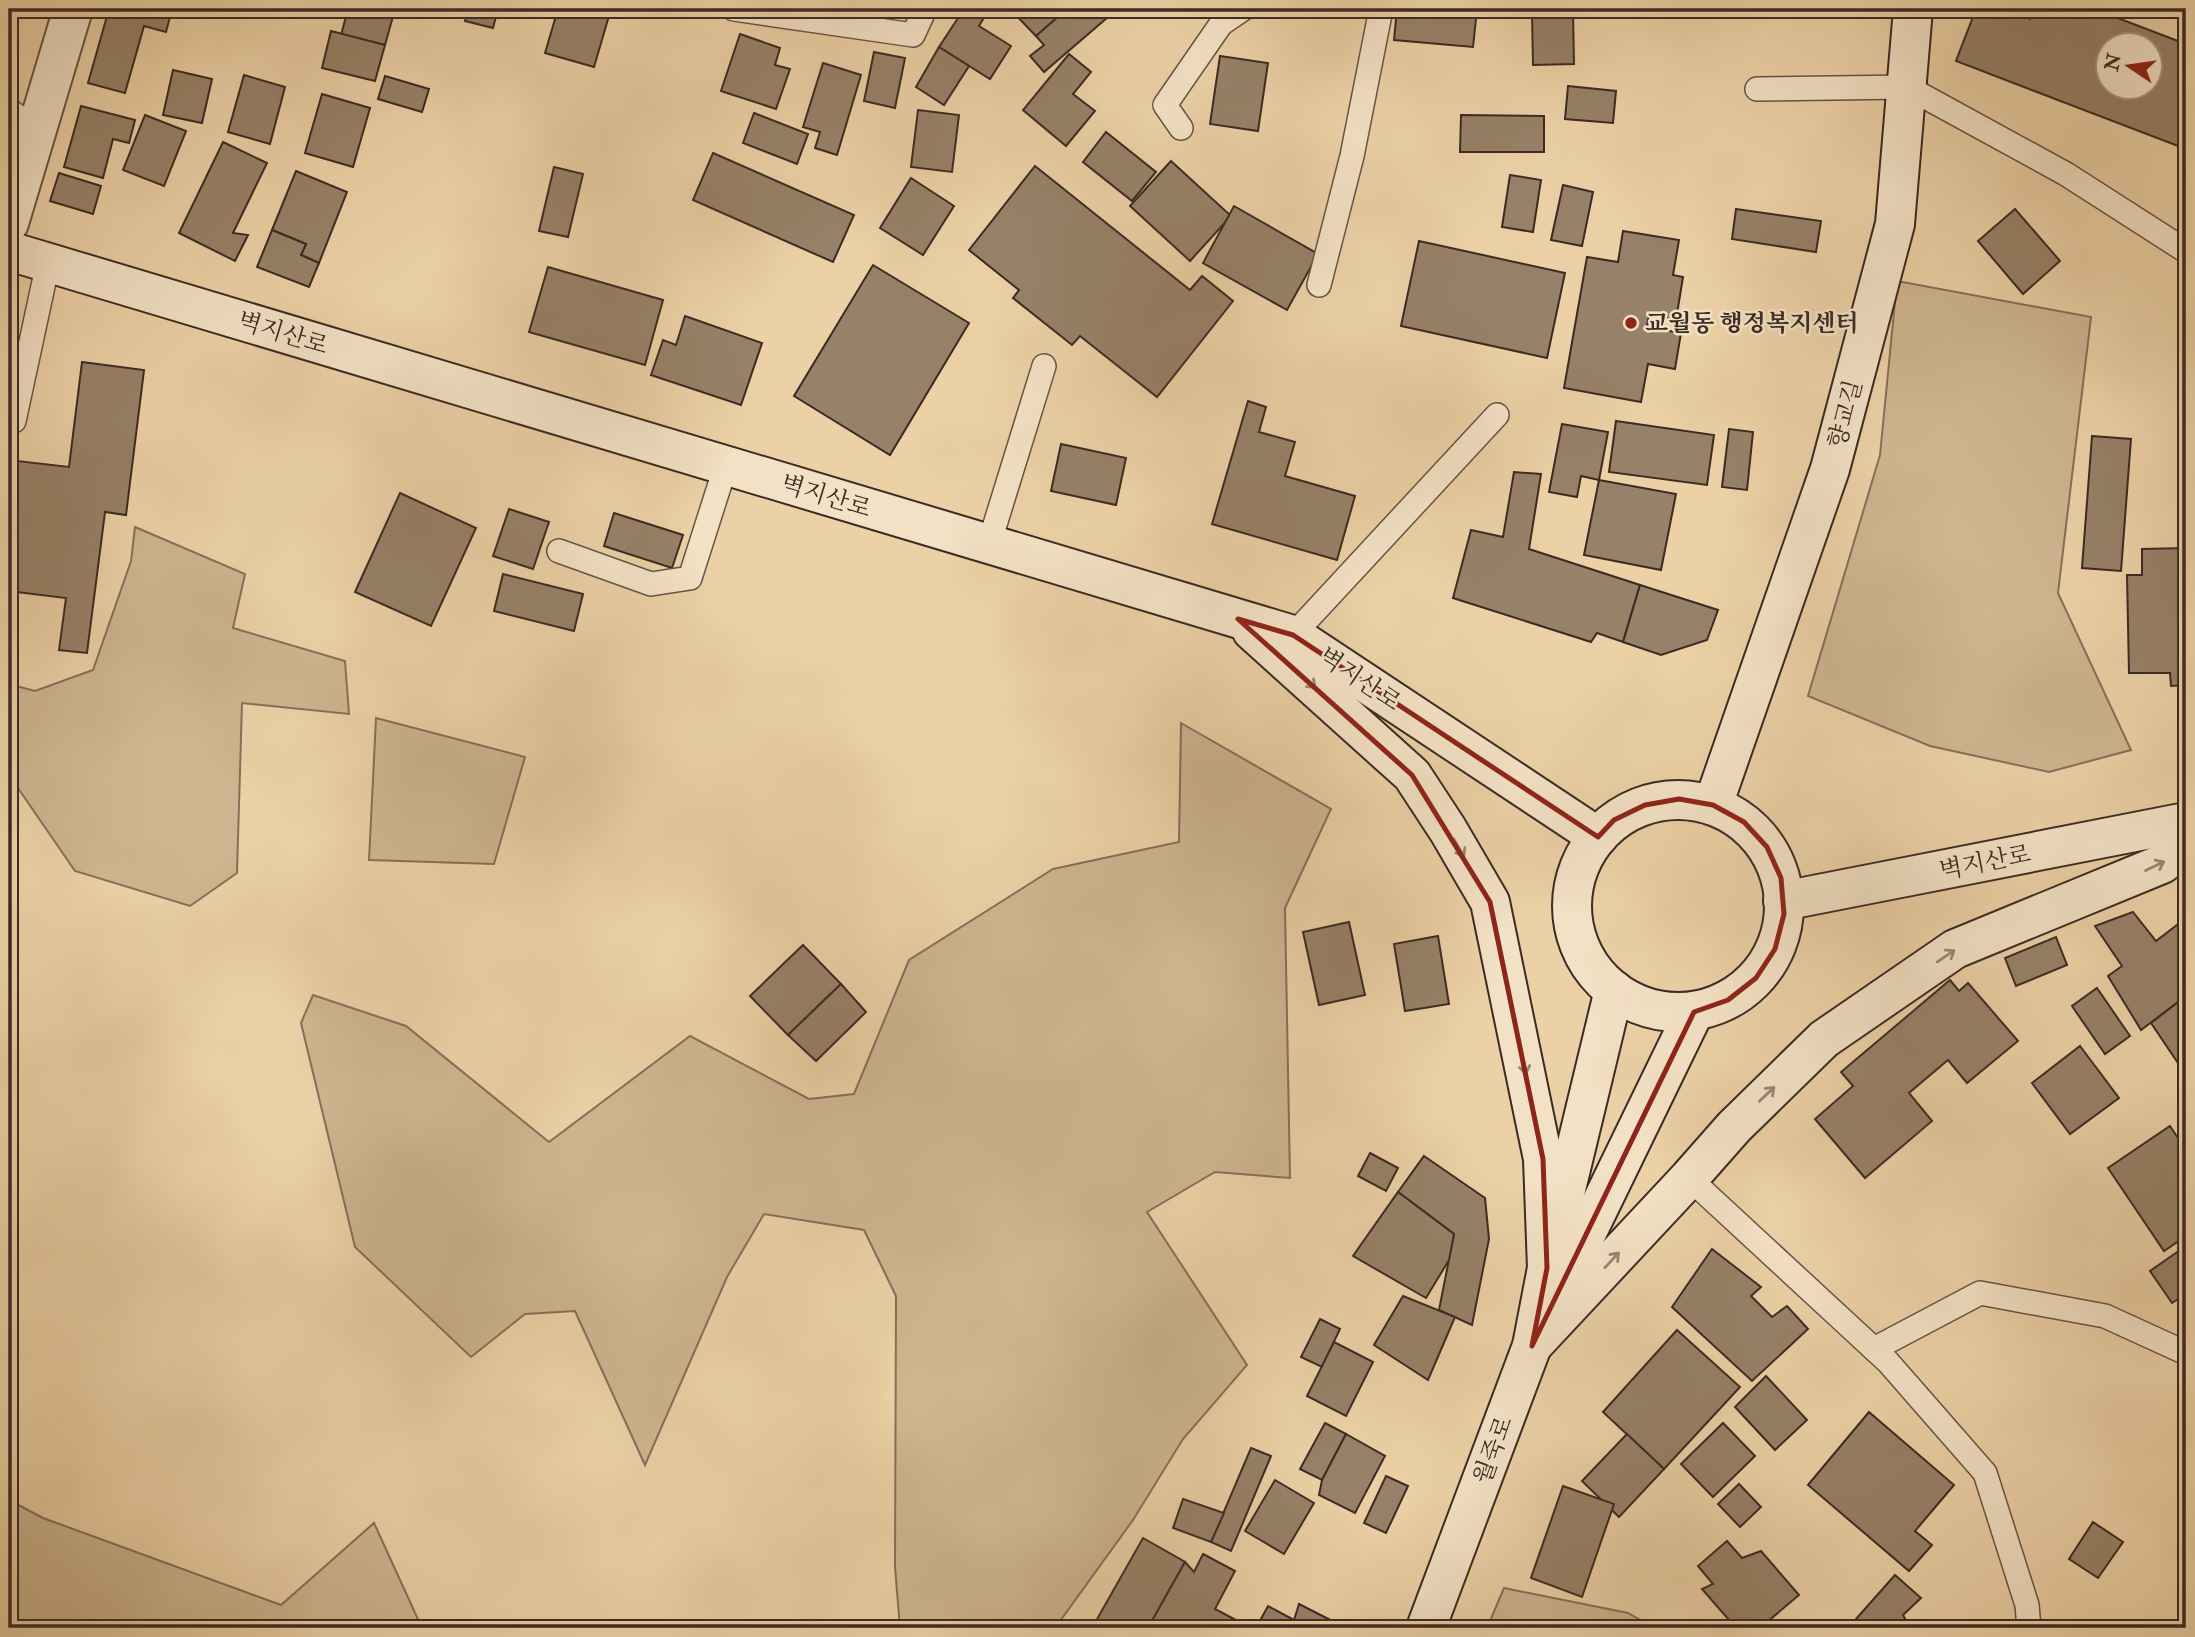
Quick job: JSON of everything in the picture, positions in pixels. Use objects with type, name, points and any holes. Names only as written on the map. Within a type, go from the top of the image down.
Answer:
[{"type":"street","points":[[9,223],[23,120],[72,9]]},
{"type":"street","name":"향교길","points":[[1713,805],[1833,456],[1895,224],[1913,9]]},
{"type":"street","name":"벽지산로","points":[[9,251],[1293,635],[1598,837]]},
{"type":"street","points":[[1238,619],[1412,775],[1490,902],[1543,1159],[1548,1268]]},
{"type":"street","points":[[1679,799],[1713,805],[1744,822],[1767,847],[1781,878],[1784,914],[1775,948],[1756,978],[1728,1000],[1694,1012],[1659,1011],[1626,999],[1598,977],[1579,946],[1572,912],[1576,876],[1591,845],[1614,820],[1645,805],[1679,799]]},
{"type":"street","name":"벽지산로","points":[[1783,901],[2186,822]]},
{"type":"street","points":[[1532,1346],[1734,1127],[1824,1039],[1955,949],[2162,864],[2186,845]]},
{"type":"street","points":[[1548,1268],[1614,990]]},
{"type":"street","points":[[1532,1346],[1694,1012]]},
{"type":"street","name":"월죽로","points":[[1426,1628],[1532,1346],[1548,1268]]},
{"type":"lane","points":[[734,9],[913,35],[925,9]]},
{"type":"lane","points":[[1181,128],[1165,105],[1221,24],[1243,9]]},
{"type":"lane","points":[[1319,285],[1352,156],[1381,9]]},
{"type":"lane","points":[[1757,89],[1906,87],[2066,174],[2186,251]]},
{"type":"lane","points":[[9,419],[14,421],[48,263]]},
{"type":"lane","points":[[989,544],[1044,366]]},
{"type":"lane","points":[[1293,635],[1497,415]]},
{"type":"lane","points":[[559,551],[651,584],[690,578],[726,466]]},
{"type":"lane","points":[[1689,1178],[1888,1362],[1985,1473],[2027,1605],[2029,1628]]},
{"type":"lane","points":[[1874,1349],[1980,1293],[2105,1316],[2186,1353]]},
{"type":"highlighted area","points":[[1238,619],[1293,635],[1598,837],[1614,820],[1645,805],[1679,799],[1713,805],[1744,822],[1767,847],[1781,878],[1784,914],[1775,949],[1756,978],[1728,1000],[1694,1012],[1532,1346],[1547,1268],[1543,1159],[1490,902],[1412,775]]},
{"type":"shaded area","points":[[1897,281],[2091,317],[2058,593],[2131,750],[2049,772],[1930,746],[1808,696],[1880,455]]},
{"type":"shaded area","points":[[135,527],[245,574],[233,628],[345,661],[349,714],[242,703],[237,873],[190,906],[75,871],[9,775],[9,684],[35,691],[93,670],[131,561]]},
{"type":"shaded area","points":[[376,718],[525,757],[494,864],[369,860]]},
{"type":"shaded area","points":[[1181,723],[1331,809],[1285,908],[1290,1178],[1215,1172],[1147,1212],[1247,1365],[1183,1439],[1133,1520],[1055,1628],[900,1628],[895,1567],[896,1296],[864,1230],[764,1214],[727,1277],[645,1465],[575,1311],[525,1314],[471,1357],[355,1247],[301,1023],[313,995],[406,1026],[549,1142],[690,1036],[809,1099],[854,1094],[909,960],[1053,869],[1179,842]]},
{"type":"shaded area","points":[[9,1500],[43,1518],[281,1605],[374,1523],[422,1628],[9,1628]]},
{"type":"shaded area","points":[[1504,1588],[1628,1613],[1654,1628],[1487,1628]]},
{"type":"building","points":[[109,9],[172,9],[166,32],[144,26],[125,93],[88,83]]},
{"type":"building","points":[[348,9],[395,9],[385,45],[341,35]]},
{"type":"building","points":[[468,9],[498,9],[493,28],[465,21]]},
{"type":"building","points":[[558,9],[611,9],[594,67],[545,53]]},
{"type":"building","points":[[964,9],[989,9],[979,26],[1011,46],[990,79],[939,47]]},
{"type":"building","points":[[1010,9],[1067,9],[1036,36]]},
{"type":"building","points":[[1067,9],[1099,9],[1107,18],[1044,72],[1030,56],[1044,45],[1036,36]]},
{"type":"building","points":[[1397,9],[1477,9],[1473,47],[1394,40]]},
{"type":"building","points":[[1976,9],[2003,9],[2030,19],[2033,9],[2094,9],[2154,32],[2094,32],[2094,102],[2164,102],[2164,36],[2186,44],[2186,149],[1956,61]]},
{"type":"building","points":[[1532,13],[1573,13],[1574,64],[1533,65]]},
{"type":"building","points":[[331,31],[385,45],[375,81],[322,68]]},
{"type":"building","points":[[740,34],[780,48],[775,65],[790,69],[776,109],[721,91]]},
{"type":"building","points":[[939,47],[969,66],[944,105],[916,87]]},
{"type":"building","points":[[874,52],[905,58],[895,108],[864,101]]},
{"type":"building","points":[[1069,54],[1091,72],[1073,94],[1095,111],[1066,146],[1023,110]]},
{"type":"building","points":[[1220,56],[1268,63],[1258,131],[1210,124]]},
{"type":"building","points":[[823,63],[861,75],[837,155],[815,148],[820,132],[803,127]]},
{"type":"building","points":[[173,70],[212,79],[202,123],[163,115]]},
{"type":"building","points":[[244,75],[285,87],[270,144],[228,132]]},
{"type":"building","points":[[385,76],[429,89],[422,112],[378,99]]},
{"type":"building","points":[[1568,86],[1616,91],[1613,123],[1565,119]]},
{"type":"building","points":[[322,94],[370,108],[353,167],[305,153]]},
{"type":"building","points":[[81,106],[135,120],[129,143],[113,139],[103,178],[64,167]]},
{"type":"building","points":[[918,110],[959,115],[952,172],[911,167]]},
{"type":"building","points":[[754,113],[808,134],[797,164],[743,143]]},
{"type":"building","points":[[145,115],[186,131],[164,186],[123,170]]},
{"type":"building","points":[[1461,115],[1544,116],[1544,152],[1460,152]]},
{"type":"building","points":[[1106,132],[1156,172],[1132,201],[1083,162]]},
{"type":"building","points":[[223,142],[267,163],[233,233],[248,235],[235,261],[179,233]]},
{"type":"building","points":[[713,153],[854,215],[833,262],[693,200]]},
{"type":"building","points":[[1171,161],[1231,216],[1190,261],[1130,206]]},
{"type":"building","points":[[1035,166],[1190,290],[1202,276],[1233,301],[1157,397],[1080,336],[1072,345],[1013,298],[1019,290],[969,250]]},
{"type":"building","points":[[554,167],[583,174],[568,237],[539,231]]},
{"type":"building","points":[[296,171],[347,192],[319,263],[301,255],[306,244],[272,230]]},
{"type":"building","points":[[59,173],[101,186],[93,214],[50,201]]},
{"type":"building","points":[[1510,175],[1541,180],[1533,232],[1502,227]]},
{"type":"building","points":[[911,178],[954,206],[923,255],[880,228]]},
{"type":"building","points":[[1563,185],[1593,192],[1582,246],[1551,240]]},
{"type":"building","points":[[1234,206],[1318,254],[1287,310],[1203,263]]},
{"type":"building","points":[[1736,209],[1821,221],[1816,252],[1732,239]]},
{"type":"building","points":[[2015,209],[2060,261],[2023,294],[1978,241]]},
{"type":"building","points":[[272,230],[306,244],[301,255],[319,263],[309,287],[257,267]]},
{"type":"building","points":[[1623,231],[1679,240],[1673,275],[1683,277],[1676,320],[1649,315],[1647,327],[1681,333],[1675,369],[1648,364],[1641,402],[1564,388],[1587,257],[1618,262]]},
{"type":"building","points":[[1419,241],[1565,273],[1547,358],[1401,326]]},
{"type":"building","points":[[873,265],[969,323],[890,455],[794,396]]},
{"type":"building","points":[[548,267],[663,300],[645,365],[529,332]]},
{"type":"building","points":[[685,316],[762,343],[741,405],[651,375],[663,340],[676,345]]},
{"type":"building","points":[[82,362],[144,370],[126,515],[105,512],[87,653],[59,650],[66,598],[9,591],[9,460],[69,467]]},
{"type":"building","points":[[1248,401],[1266,407],[1259,432],[1295,442],[1285,476],[1355,496],[1337,560],[1212,524]]},
{"type":"building","points":[[1616,421],[1714,435],[1707,485],[1609,472]]},
{"type":"building","points":[[1562,424],[1608,432],[1599,480],[1581,476],[1577,497],[1549,492]]},
{"type":"building","points":[[1729,429],[1753,432],[1747,490],[1722,487]]},
{"type":"building","points":[[2092,436],[2131,439],[2121,571],[2082,568]]},
{"type":"building","points":[[1061,444],[1126,458],[1116,505],[1051,491]]},
{"type":"building","points":[[1514,472],[1541,474],[1529,549],[1640,585],[1623,642],[1597,633],[1591,642],[1453,598],[1471,530],[1503,537]]},
{"type":"building","points":[[1599,480],[1676,494],[1661,570],[1584,555]]},
{"type":"building","points":[[400,493],[476,528],[431,626],[355,592]]},
{"type":"building","points":[[509,509],[549,522],[533,569],[493,556]]},
{"type":"building","points":[[614,513],[683,535],[672,568],[604,546]]},
{"type":"building","points":[[2186,548],[2186,685],[2171,686],[2170,673],[2129,673],[2127,575],[2142,575],[2142,549]]},
{"type":"building","points":[[503,574],[583,594],[574,631],[494,611]]},
{"type":"building","points":[[1640,585],[1718,610],[1707,640],[1661,655],[1623,642]]},
{"type":"building","points":[[2133,912],[2156,941],[2186,918],[2186,996],[2141,1030],[2108,976],[2122,966],[2095,926]]},
{"type":"building","points":[[1349,922],[1365,995],[1319,1005],[1303,932]]},
{"type":"building","points":[[1438,936],[1449,1004],[1405,1011],[1394,944]]},
{"type":"building","points":[[2056,937],[2067,965],[2016,986],[2005,958]]},
{"type":"building","points":[[803,945],[841,984],[788,1035],[750,996]]},
{"type":"building","points":[[1950,980],[1959,991],[1968,983],[2018,1041],[1967,1083],[1948,1060],[1909,1093],[1932,1121],[1865,1178],[1815,1119],[1853,1086],[1841,1072]]},
{"type":"building","points":[[841,984],[866,1012],[816,1061],[788,1035]]},
{"type":"building","points":[[2097,988],[2130,1036],[2105,1054],[2072,1006]]},
{"type":"building","points":[[2186,996],[2186,1075],[2151,1023]]},
{"type":"building","points":[[2080,1046],[2119,1098],[2070,1134],[2032,1083]]},
{"type":"building","points":[[2170,1126],[2186,1150],[2186,1236],[2164,1251],[2108,1168]]},
{"type":"building","points":[[1370,1153],[1398,1168],[1386,1191],[1358,1176]]},
{"type":"building","points":[[1424,1156],[1485,1198],[1489,1239],[1472,1325],[1439,1310],[1454,1234],[1398,1192]]},
{"type":"building","points":[[1398,1192],[1454,1234],[1449,1260],[1426,1298],[1353,1256]]},
{"type":"building","points":[[2186,1246],[2186,1294],[2172,1303],[2150,1271]]},
{"type":"building","points":[[1712,1249],[1761,1287],[1751,1296],[1772,1317],[1787,1306],[1808,1329],[1752,1381],[1672,1307]]},
{"type":"building","points":[[1403,1296],[1455,1317],[1428,1380],[1374,1345]]},
{"type":"building","points":[[1320,1319],[1340,1329],[1322,1367],[1301,1357]]},
{"type":"building","points":[[1677,1330],[1740,1387],[1664,1469],[1603,1412]]},
{"type":"building","points":[[1334,1342],[1373,1362],[1346,1416],[1307,1396]]},
{"type":"building","points":[[1766,1376],[1807,1420],[1775,1450],[1735,1407]]},
{"type":"building","points":[[1869,1412],[1954,1485],[1915,1531],[1932,1545],[1909,1571],[1808,1485]]},
{"type":"building","points":[[1325,1423],[1346,1434],[1322,1480],[1300,1469]]},
{"type":"building","points":[[1723,1423],[1755,1456],[1713,1497],[1681,1464]]},
{"type":"building","points":[[1346,1434],[1385,1456],[1355,1513],[1319,1495],[1322,1480]]},
{"type":"building","points":[[1627,1434],[1664,1469],[1619,1517],[1582,1481]]},
{"type":"building","points":[[1251,1448],[1271,1456],[1231,1551],[1211,1542]]},
{"type":"building","points":[[1386,1476],[1408,1486],[1386,1533],[1364,1523]]},
{"type":"building","points":[[1275,1480],[1314,1503],[1284,1554],[1245,1531]]},
{"type":"building","points":[[1739,1484],[1761,1507],[1740,1527],[1718,1504]]},
{"type":"building","points":[[1563,1486],[1614,1504],[1582,1597],[1531,1578]]},
{"type":"building","points":[[1183,1499],[1224,1513],[1211,1542],[1173,1528]]},
{"type":"building","points":[[2093,1522],[2123,1542],[2098,1578],[2069,1559]]},
{"type":"building","points":[[1143,1538],[1185,1562],[1148,1628],[1092,1628]]},
{"type":"building","points":[[1727,1541],[1742,1558],[1761,1551],[1799,1595],[1760,1628],[1736,1628],[1702,1589],[1713,1584],[1698,1566]]},
{"type":"building","points":[[1203,1554],[1235,1571],[1215,1609],[1251,1628],[1148,1628],[1185,1562],[1194,1572]]},
{"type":"building","points":[[1895,1575],[1921,1598],[1903,1615],[1910,1628],[1848,1628]]},
{"type":"building","points":[[1299,1604],[1346,1628],[1256,1628],[1268,1606],[1294,1620]]},
{"type":"place","name":"교월동 행정복지센터","points":[[1631,323]]}]
